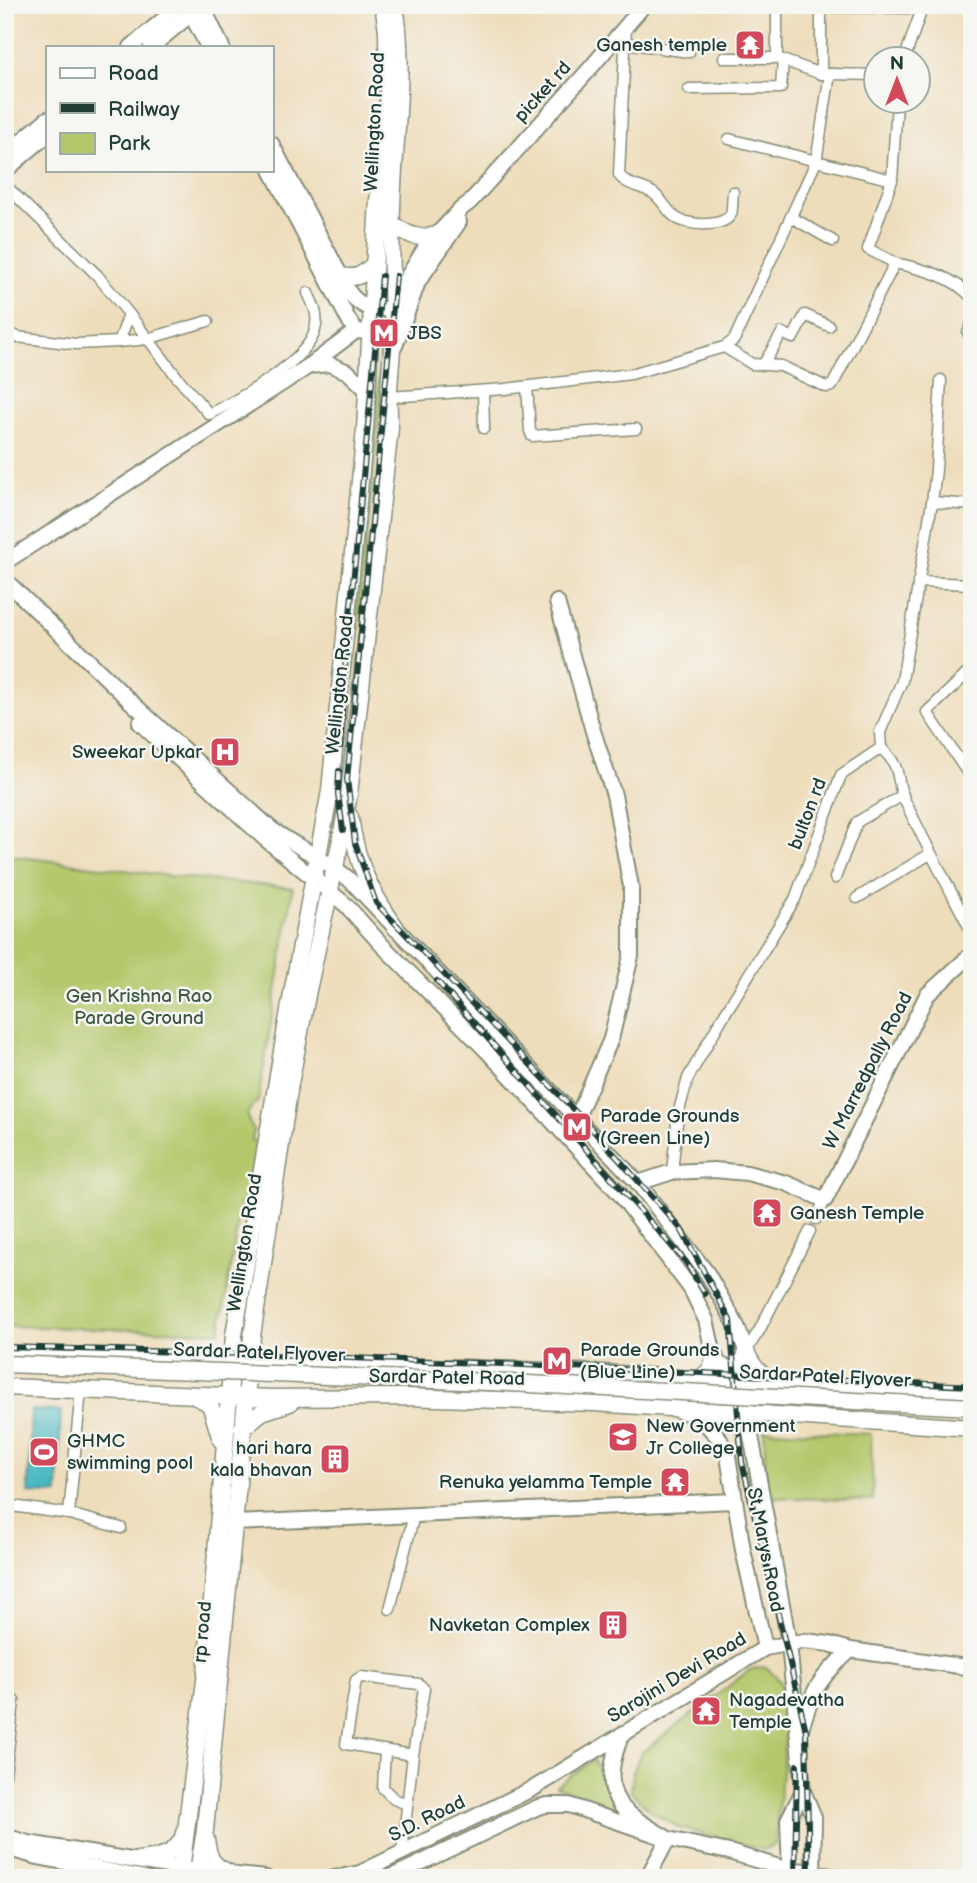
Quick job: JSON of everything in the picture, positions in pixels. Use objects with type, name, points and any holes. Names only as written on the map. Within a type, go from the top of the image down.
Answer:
[{"type":"main road","name":"rp road","points":[[181,1873],[206,1674],[234,1335],[289,1010],[330,791],[368,391],[364,332],[371,309],[388,103],[387,30],[383,5]]},
{"type":"main road","name":"Wellington Road","points":[[245,1396],[290,1084],[349,794],[389,440],[393,334],[391,224],[400,77],[400,36],[395,5]]},
{"type":"main road","name":"picket rd","points":[[393,309],[427,245],[470,202],[644,5]]},
{"type":"main road","points":[[133,46],[192,7]]},
{"type":"main road","points":[[152,46],[192,7]]},
{"type":"main road","points":[[192,7],[208,46]]},
{"type":"main road","points":[[192,7],[221,46]]},
{"type":"main road","points":[[5,155],[46,120]]},
{"type":"main road","points":[[5,171],[46,136]]},
{"type":"main road","points":[[273,147],[350,294],[364,307],[393,309]]},
{"type":"main road","points":[[272,172],[348,319],[364,332],[393,334]]},
{"type":"main road","name":"picket rd","points":[[392,358],[418,282],[470,202]]},
{"type":"main road","points":[[391,224],[408,236],[427,237],[437,234]]},
{"type":"main road","points":[[340,276],[352,278],[364,274],[374,264]]},
{"type":"main road","points":[[5,562],[364,332]]},
{"type":"main road","points":[[309,366],[329,364],[348,372],[368,391]]},
{"type":"main road","name":"St Marys Road","points":[[5,580],[130,701],[270,828],[335,868],[353,884],[638,1183],[706,1273],[737,1326],[746,1353],[747,1414],[789,1643],[803,1791],[814,1817],[813,1874]]},
{"type":"main road","points":[[5,593],[153,737],[263,837],[330,890],[488,1051],[620,1194],[691,1289],[705,1320],[715,1358],[722,1412]]},
{"type":"main road","points":[[557,602],[593,732],[614,795],[631,887],[632,956],[611,1039],[577,1117]]},
{"type":"main road","points":[[349,794],[354,845],[360,864],[378,902],[396,928]]},
{"type":"main road","name":"W Marredpally Road","points":[[825,1200],[926,995],[972,954]]},
{"type":"main road","points":[[638,1183],[672,1172],[714,1170],[747,1173],[786,1183],[825,1200]]},
{"type":"main road","points":[[715,1358],[725,1367],[733,1367],[740,1364],[746,1353]]},
{"type":"main road","points":[[746,1353],[761,1375],[780,1385]]},
{"type":"main road","name":"Sardar Patel Road","points":[[5,1354],[496,1369],[780,1385],[972,1392]]},
{"type":"main road","points":[[691,1410],[700,1409],[706,1404],[708,1388],[698,1380],[709,1372],[715,1358]]},
{"type":"main road","points":[[99,1390],[101,1359]]},
{"type":"main road","name":"Sardar Patel Flyover","points":[[5,1364],[490,1382],[972,1406]]},
{"type":"main road","points":[[496,1369],[496,1400]]},
{"type":"main road","name":"Sardar Patel Flyover","points":[[5,1374],[503,1392],[972,1416]]},
{"type":"main road","points":[[770,1415],[758,1406],[759,1392],[765,1387],[780,1385]]},
{"type":"main road","name":"Sardar Patel Road","points":[[5,1387],[228,1396],[403,1397],[594,1403],[972,1428]]},
{"type":"main road","points":[[191,1394],[211,1406],[224,1453]]},
{"type":"main road","name":"rp road","points":[[198,1875],[205,1830],[245,1396]]},
{"type":"main road","points":[[242,1428],[253,1418],[275,1407],[316,1398]]},
{"type":"main road","name":"St Marys Road","points":[[668,1409],[688,1413],[705,1423],[719,1438],[728,1456],[743,1550],[765,1648]]},
{"type":"main road","points":[[234,1523],[734,1501]]},
{"type":"main road","name":"Sarojini Devi Road","points":[[534,1788],[765,1648],[806,1641],[971,1668]]},
{"type":"main road","points":[[799,1736],[810,1699],[820,1681],[851,1650]]},
{"type":"main road","points":[[622,1734],[614,1754],[611,1774],[616,1797],[625,1811],[668,1839],[729,1852],[790,1874],[813,1874]]},
{"type":"main road","name":"S.D. Road","points":[[334,1878],[360,1873],[534,1788]]},
{"type":"main road","points":[[790,1874],[788,1820],[803,1791]]},
{"type":"main road","name":"S.D. Road","points":[[389,1878],[547,1805],[569,1805],[668,1839]]},
{"type":"main road","points":[[138,1860],[165,1856],[173,1852],[181,1842],[187,1826]]},
{"type":"main road","points":[[205,1830],[213,1863],[234,1875]]},
{"type":"main road","points":[[5,1836],[28,1843],[138,1860],[181,1873],[266,1878]]},
{"type":"main road","points":[[647,1878],[668,1839]]},
{"type":"main road","points":[[5,1848],[145,1878]]},
{"type":"street","points":[[689,89],[781,88],[777,5]]},
{"type":"street","points":[[389,397],[527,387],[631,374],[724,347],[734,340],[816,162],[825,74],[821,6],[922,7],[909,46]]},
{"type":"street","points":[[626,26],[619,175],[623,180],[654,193],[677,219],[694,224],[723,223],[732,212],[733,192]]},
{"type":"street","points":[[625,43],[689,52]]},
{"type":"street","points":[[724,58],[780,59],[825,74],[862,75]]},
{"type":"street","points":[[896,116],[892,180],[868,249],[895,263],[943,277],[972,298]]},
{"type":"street","points":[[729,139],[892,180]]},
{"type":"street","points":[[5,185],[97,275],[209,414],[234,402],[281,372],[304,348],[315,332],[317,311],[308,293]]},
{"type":"street","points":[[791,217],[833,241]]},
{"type":"street","points":[[724,347],[752,364],[781,366],[826,387],[832,386],[895,263]]},
{"type":"street","points":[[119,342],[129,314]]},
{"type":"street","points":[[763,365],[782,332],[793,338],[805,315],[829,326]]},
{"type":"street","points":[[5,330],[17,337],[76,344],[147,340],[208,321]]},
{"type":"street","points":[[972,324],[968,333],[972,338]]},
{"type":"street","points":[[5,342],[17,337]]},
{"type":"street","points":[[941,380],[932,502],[902,681],[880,732],[881,748],[891,757],[898,770],[903,795],[930,854],[972,932]]},
{"type":"street","points":[[527,387],[532,436],[636,429]]},
{"type":"street","points":[[483,391],[484,428]]},
{"type":"street","points":[[932,502],[972,505]]},
{"type":"street","points":[[918,582],[972,584]]},
{"type":"street","points":[[971,670],[927,712],[967,772],[972,770]]},
{"type":"street","name":"bulton rd","points":[[672,1172],[678,1114],[688,1079],[795,899],[841,775],[881,748]]},
{"type":"street","points":[[835,878],[857,822],[903,795]]},
{"type":"street","points":[[857,898],[930,854]]},
{"type":"street","name":"W Marredpally Road","points":[[816,1219],[825,1200]]},
{"type":"street","points":[[746,1353],[810,1231]]},
{"type":"street","points":[[69,1514],[81,1390]]},
{"type":"street","points":[[5,1505],[69,1514],[121,1528]]},
{"type":"street","points":[[390,1609],[414,1515]]},
{"type":"street","points":[[971,1668],[972,1651]]},
{"type":"street","points":[[402,1852],[424,1689],[419,1684],[361,1677],[356,1680],[346,1744],[413,1755]]},
{"type":"street","points":[[5,1701],[14,1702],[5,1775]]},
{"type":"street","points":[[385,1751],[383,1788],[394,1799],[407,1804]]},
{"type":"street","points":[[813,1874],[862,1878]]},
{"type":"green space","points":[[381,348],[386,349],[336,845],[332,845],[370,472]]},
{"type":"green space","name":"Gen Krishna Rao Parade Ground","points":[[5,855],[293,888],[258,1102],[248,1114],[254,1130],[252,1140],[257,1142],[246,1203],[241,1203],[220,1332],[5,1326]]},
{"type":"green space","points":[[764,1430],[871,1434],[873,1501],[766,1497]]},
{"type":"green space","points":[[766,1667],[780,1681],[787,1720],[775,1845],[764,1850],[679,1828],[650,1810],[631,1792],[633,1772],[641,1753],[751,1669]]},
{"type":"green space","points":[[593,1759],[617,1811],[556,1786]]},
{"type":"water","name":"GHMC swimming pool","points":[[31,1410],[61,1411],[58,1494],[28,1493]]},
{"type":"railway","points":[[340,746],[382,276]]},
{"type":"railway","points":[[396,276],[347,779],[355,843],[376,903],[590,1127],[681,1229],[730,1320],[742,1462],[806,1731],[809,1878]]},
{"type":"railway","points":[[339,771],[338,794],[343,830]]},
{"type":"railway","points":[[437,981],[686,1262],[705,1294]]},
{"type":"railway","points":[[5,1347],[247,1354],[972,1386]]},
{"type":"railway","points":[[795,1878],[797,1765]]},
{"type":"place","name":"Ganesh temple","points":[[750,45]]},
{"type":"place","name":"JBS","points":[[384,333]]},
{"type":"place","name":"Sweekar Upkar","points":[[225,752]]},
{"type":"place","name":"Parade Grounds (Green Line)","points":[[577,1127]]},
{"type":"place","name":"Ganesh Temple","points":[[767,1213]]},
{"type":"place","name":"Parade Grounds (Blue Line)","points":[[557,1361]]},
{"type":"place","name":"New Government Jr College","points":[[623,1437]]},
{"type":"place","name":"GHMC swimming pool","points":[[44,1452]]},
{"type":"place","name":"hari hara kala bhavan","points":[[335,1459]]},
{"type":"place","name":"Renuka yelamma Temple","points":[[675,1482]]},
{"type":"place","name":"Navketan Complex","points":[[613,1625]]},
{"type":"place","name":"Nagadevatha Temple","points":[[706,1711]]}]
